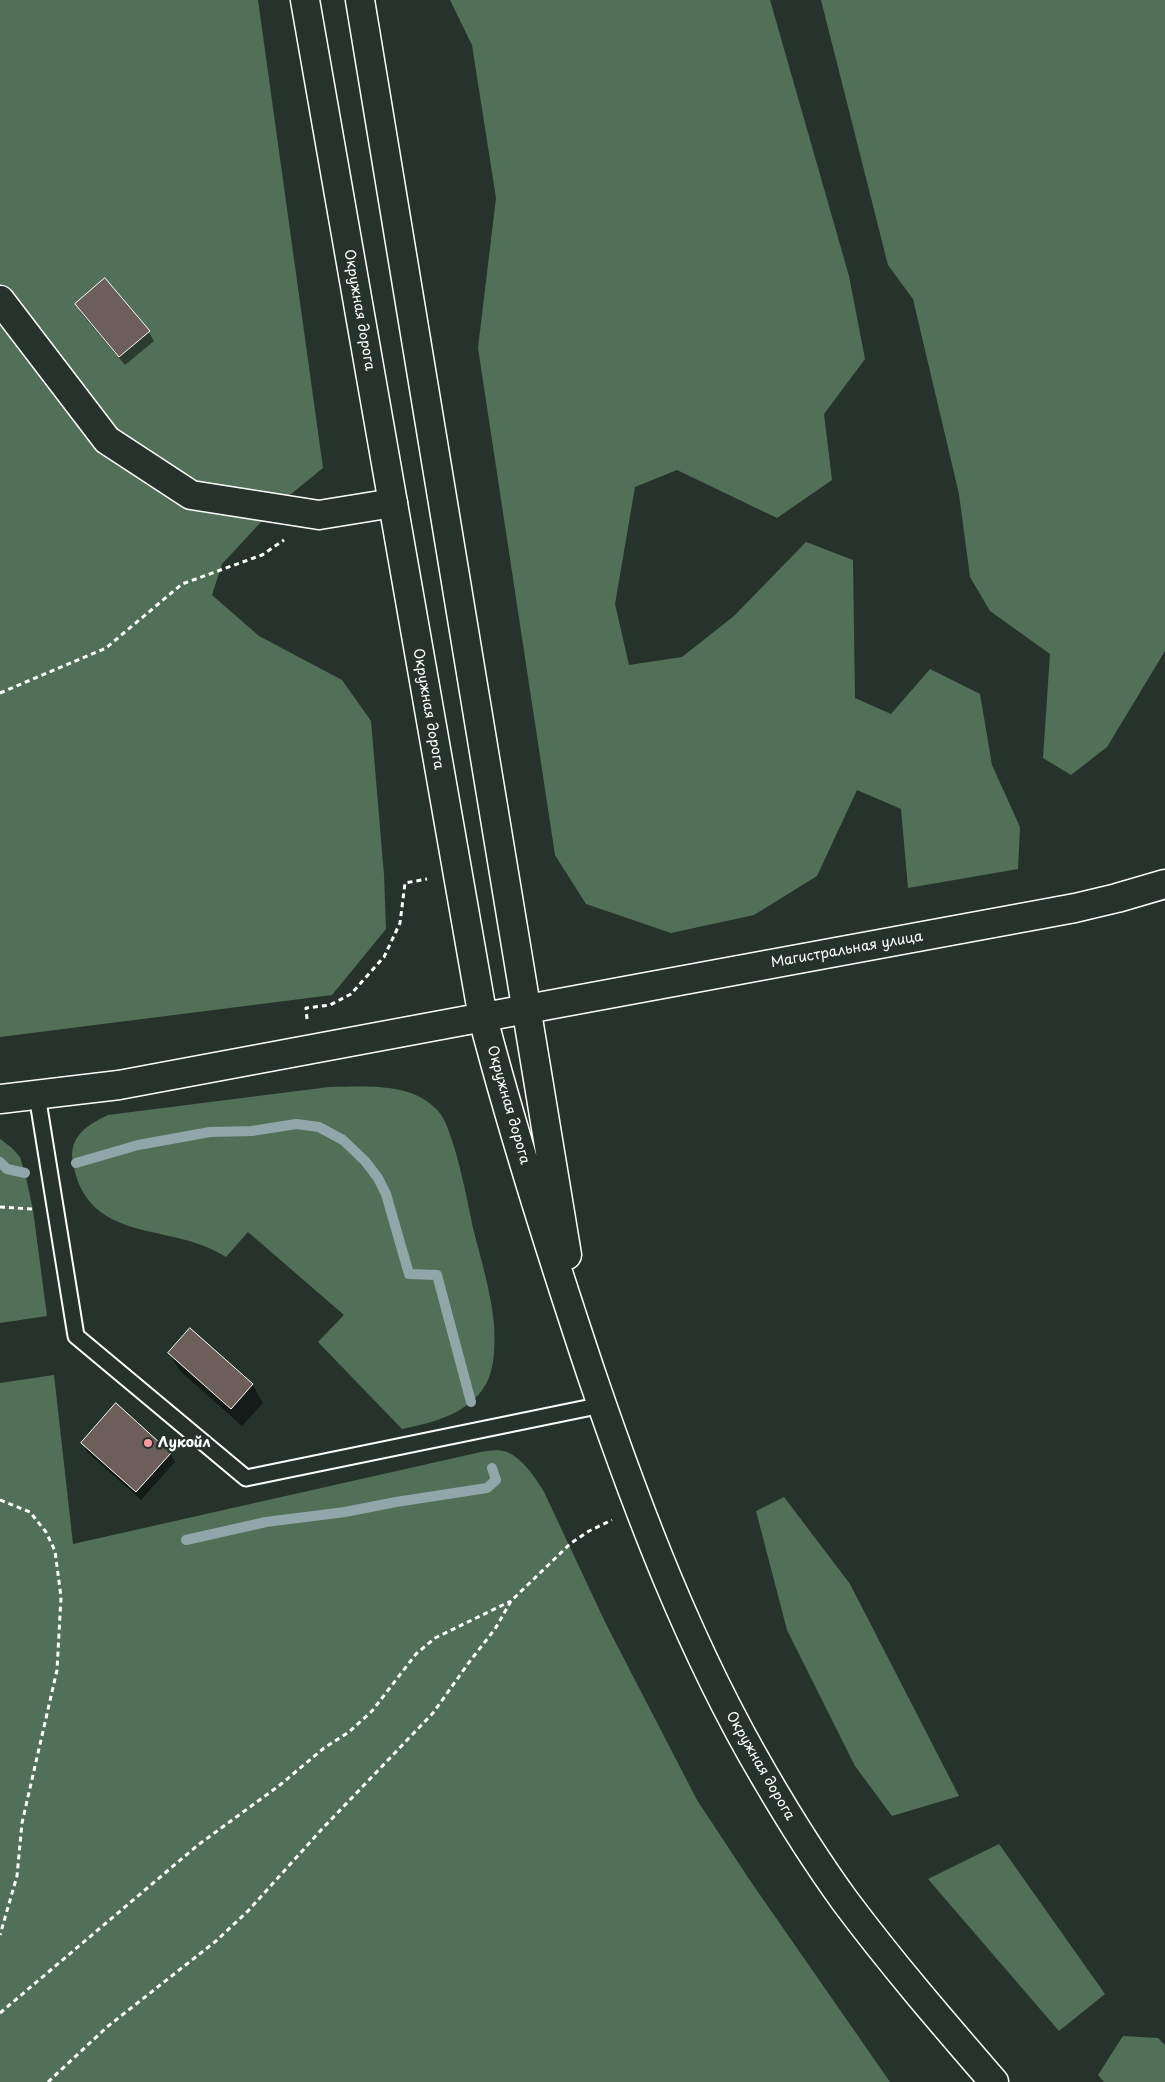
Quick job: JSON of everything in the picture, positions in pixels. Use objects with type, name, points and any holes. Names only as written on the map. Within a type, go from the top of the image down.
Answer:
[{"type":"main road","name":"Окружная дорога","points":[[305,0],[482,1018],[562,1288],[639,1507],[680,1607],[725,1706],[791,1820],[856,1915],[892,1961],[994,2082]]},
{"type":"main road","name":"Окружная дорога","points":[[360,0],[528,1009],[570,1275],[602,1405]]},
{"type":"main road","points":[[0,300],[107,440],[191,495],[320,516],[393,503]]},
{"type":"main road","name":"Магистральная улица","points":[[0,1099],[119,1084],[482,1018],[1074,908],[1165,884]]},
{"type":"lane","points":[[37,1095],[76,1336],[246,1478],[602,1405]]},
{"type":"path","points":[[0,693],[106,648],[182,584],[262,556],[320,516]]},
{"type":"path","points":[[311,1049],[306,1008],[330,1006],[351,994],[384,957],[400,923],[404,882],[458,875]]},
{"type":"path","points":[[0,1206],[33,1210]]},
{"type":"path","points":[[0,1500],[30,1512],[46,1532],[55,1551],[62,1597],[57,1670],[22,1823],[18,1876],[0,1935]]},
{"type":"path","points":[[48,2082],[107,2027],[216,1941],[248,1911],[322,1829],[433,1713],[495,1629],[511,1601],[571,1543],[589,1531],[639,1507]]},
{"type":"path","points":[[0,2013],[198,1845],[280,1785],[324,1748],[349,1732],[372,1711],[416,1654],[434,1638],[511,1601]]},
{"type":"green space","points":[[0,0],[258,0],[323,468],[274,508],[222,564],[212,595],[259,636],[342,680],[371,721],[384,875],[386,929],[332,995],[0,1037]]},
{"type":"green space","points":[[450,0],[770,0],[849,276],[865,359],[824,414],[832,480],[777,518],[677,470],[635,487],[615,604],[629,665],[682,657],[734,616],[806,542],[853,560],[855,698],[891,714],[930,669],[980,694],[992,765],[1020,827],[1018,869],[908,888],[901,809],[857,790],[817,876],[754,915],[671,933],[586,904],[555,855],[478,348],[496,198],[472,45]]},
{"type":"green space","points":[[821,0],[1165,0],[1165,651],[1107,747],[1071,775],[1043,758],[1050,654],[990,611],[970,577],[959,494],[913,299],[888,265]]},
{"type":"green space","points":[[329,1087],[384,1088],[411,1093],[423,1099],[443,1117],[456,1153],[491,1300],[494,1324],[494,1355],[489,1378],[479,1394],[461,1409],[426,1424],[402,1429],[318,1342],[344,1315],[248,1232],[226,1257],[204,1246],[134,1228],[114,1220],[96,1208],[82,1189],[73,1163],[73,1146],[76,1139],[86,1128],[108,1115]]},
{"type":"green space","points":[[0,1139],[20,1157],[25,1173],[33,1210],[47,1316],[0,1323]]},
{"type":"green space","points":[[54,1375],[73,1544],[485,1451],[503,1451],[518,1459],[533,1475],[544,1492],[606,1624],[697,1800],[751,1882],[890,2082],[0,2082],[0,1383]]},
{"type":"green space","points":[[784,1497],[850,1584],[959,1796],[892,1816],[855,1766],[787,1630],[756,1511]]},
{"type":"green space","points":[[999,1844],[1105,1994],[1059,2031],[928,1879]]},
{"type":"green space","points":[[1123,2036],[1158,2038],[1165,2045],[1165,2082],[1104,2082],[1098,2075]]},
{"type":"building","points":[[105,278],[150,331],[119,357],[75,304]]},
{"type":"building","points":[[190,1328],[253,1384],[231,1409],[168,1353]]},
{"type":"building","points":[[116,1403],[171,1453],[136,1492],[81,1443]]},
{"type":"waterway","points":[[76,1163],[138,1145],[210,1132],[252,1131],[296,1124],[319,1127],[343,1140],[365,1161],[378,1178],[386,1194],[409,1274],[437,1275],[471,1402]]},
{"type":"waterway","points":[[0,1162],[7,1169],[25,1173]]},
{"type":"waterway","points":[[186,1540],[266,1522],[345,1512],[487,1488],[496,1480],[492,1468]]},
{"type":"place","name":"Лукойл","points":[[148,1443]]}]
